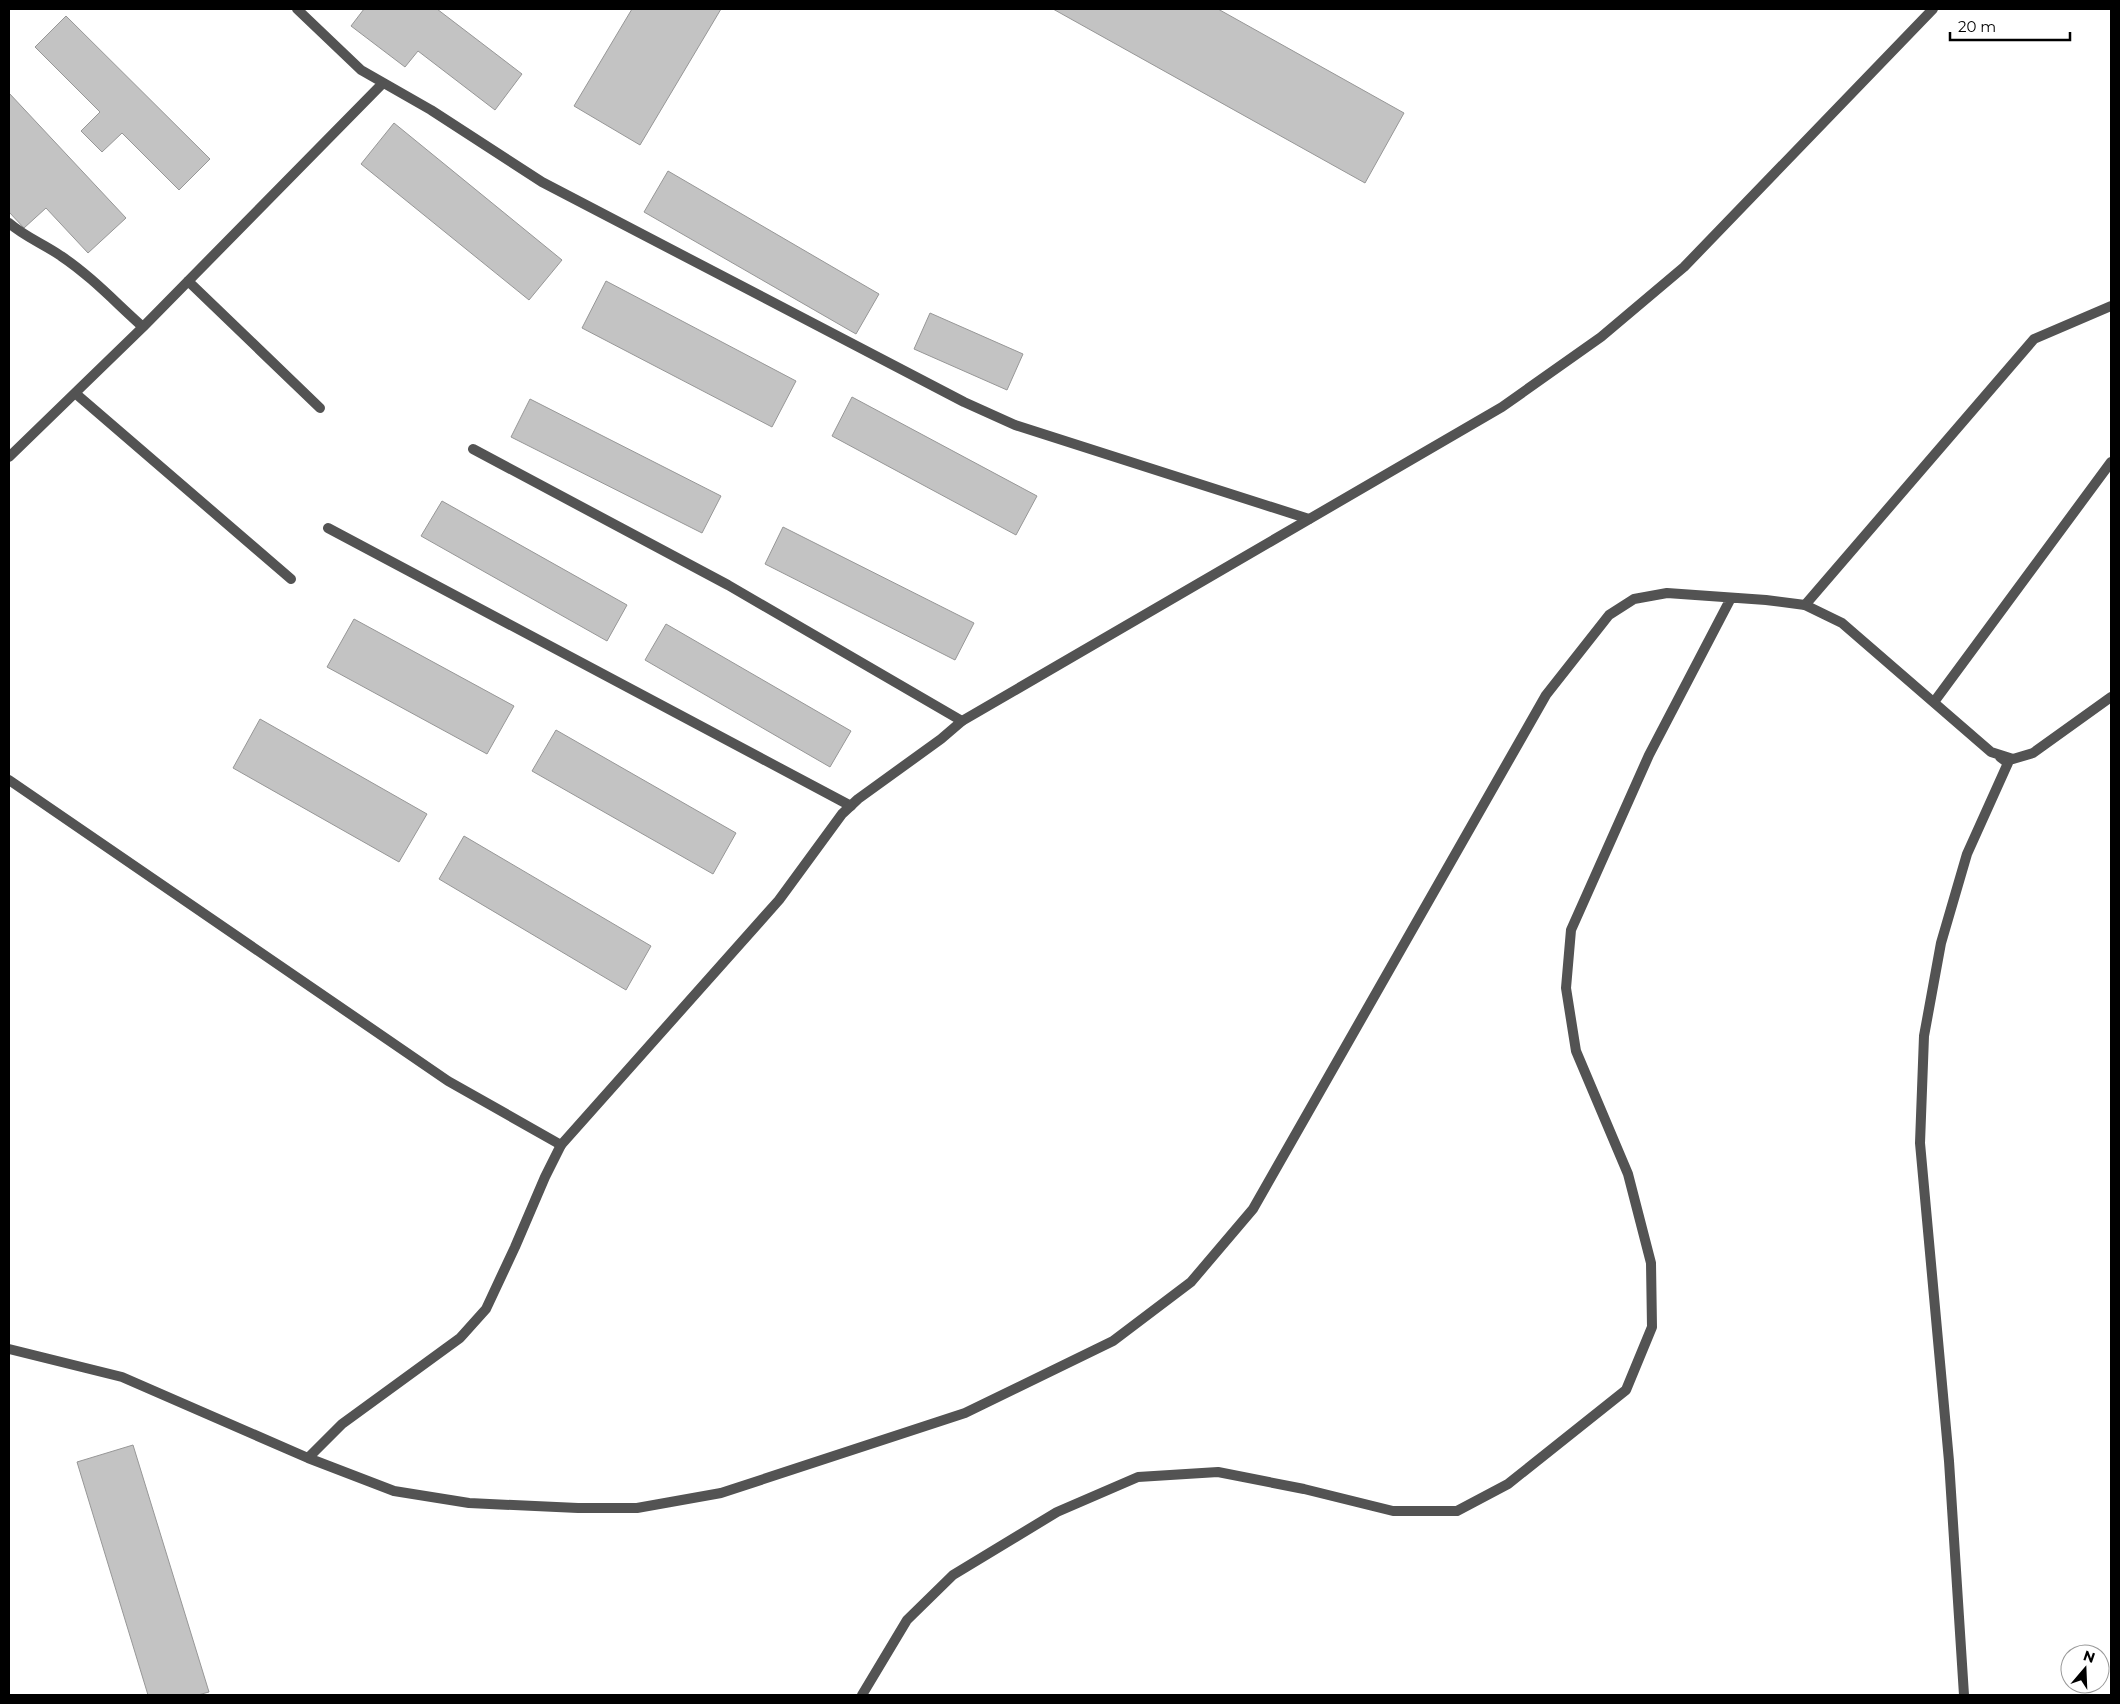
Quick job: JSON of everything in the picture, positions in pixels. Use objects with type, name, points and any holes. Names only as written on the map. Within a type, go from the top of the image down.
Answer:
[{"type":"street","points":[[297,9],[361,70],[431,110],[542,182],[964,402],[1014,425],[1309,519]]},
{"type":"street","points":[[308,1458],[342,1424],[460,1338],[486,1309],[561,1145],[779,900],[842,814],[962,721],[1502,407],[1601,337],[1684,268],[1933,9]]},
{"type":"street","points":[[9,457],[143,327],[383,83]]},
{"type":"street","points":[[9,223],[22,234],[60,254],[143,327]]},
{"type":"street","points":[[188,281],[320,408]]},
{"type":"street","points":[[1805,605],[2034,339],[2111,306]]},
{"type":"street","points":[[76,394],[291,578]]},
{"type":"street","points":[[473,449],[728,585],[962,721]]},
{"type":"street","points":[[1934,702],[2111,462]]},
{"type":"street","points":[[328,528],[851,806]]},
{"type":"street","points":[[9,1349],[122,1377],[308,1458],[394,1491],[460,1502],[578,1508],[637,1508],[721,1493],[965,1412],[1113,1340],[1191,1282],[1253,1209],[1546,695],[1609,615],[1634,599],[1667,593],[1766,600],[1805,605],[1842,623],[1991,752],[2008,763],[1967,854],[1941,943],[1924,1036],[1920,1143],[1949,1461],[1964,1695]]},
{"type":"street","points":[[862,1695],[907,1620],[954,1575],[1057,1512],[1138,1477],[1218,1472],[1304,1489],[1393,1511],[1457,1511],[1508,1484],[1626,1390],[1652,1327],[1651,1263],[1628,1174],[1576,1051],[1566,988],[1571,930],[1649,755],[1731,598]]},
{"type":"street","points":[[1991,752],[2013,759],[2034,753],[2111,697]]},
{"type":"street","points":[[9,780],[448,1081],[561,1145]]},
{"type":"building","points":[[364,9],[437,9],[522,74],[495,110],[418,51],[405,67],[351,26]]},
{"type":"building","points":[[632,9],[721,9],[640,145],[574,106]]},
{"type":"building","points":[[1053,9],[1218,9],[1404,113],[1365,183]]},
{"type":"building","points":[[66,16],[210,159],[179,190],[122,133],[102,152],[81,131],[100,112],[35,47]]},
{"type":"building","points":[[9,93],[126,218],[88,253],[46,208],[24,228],[9,212]]},
{"type":"building","points":[[394,123],[562,260],[529,300],[361,164]]},
{"type":"building","points":[[668,171],[879,294],[856,334],[644,212]]},
{"type":"building","points":[[606,281],[796,381],[772,427],[582,328]]},
{"type":"building","points":[[930,313],[1023,354],[1007,390],[914,349]]},
{"type":"building","points":[[852,397],[1037,496],[1016,535],[832,436]]},
{"type":"building","points":[[530,399],[721,496],[702,533],[511,437]]},
{"type":"building","points":[[442,501],[627,605],[607,641],[421,536]]},
{"type":"building","points":[[783,527],[974,623],[955,660],[765,564]]},
{"type":"building","points":[[354,619],[514,706],[487,754],[327,667]]},
{"type":"building","points":[[666,624],[851,731],[830,767],[645,660]]},
{"type":"building","points":[[260,719],[427,814],[399,862],[233,768]]},
{"type":"building","points":[[556,730],[736,833],[713,874],[532,771]]},
{"type":"building","points":[[464,836],[651,946],[626,990],[439,879]]},
{"type":"building","points":[[133,1445],[209,1692],[198,1695],[148,1695],[77,1462]]}]
